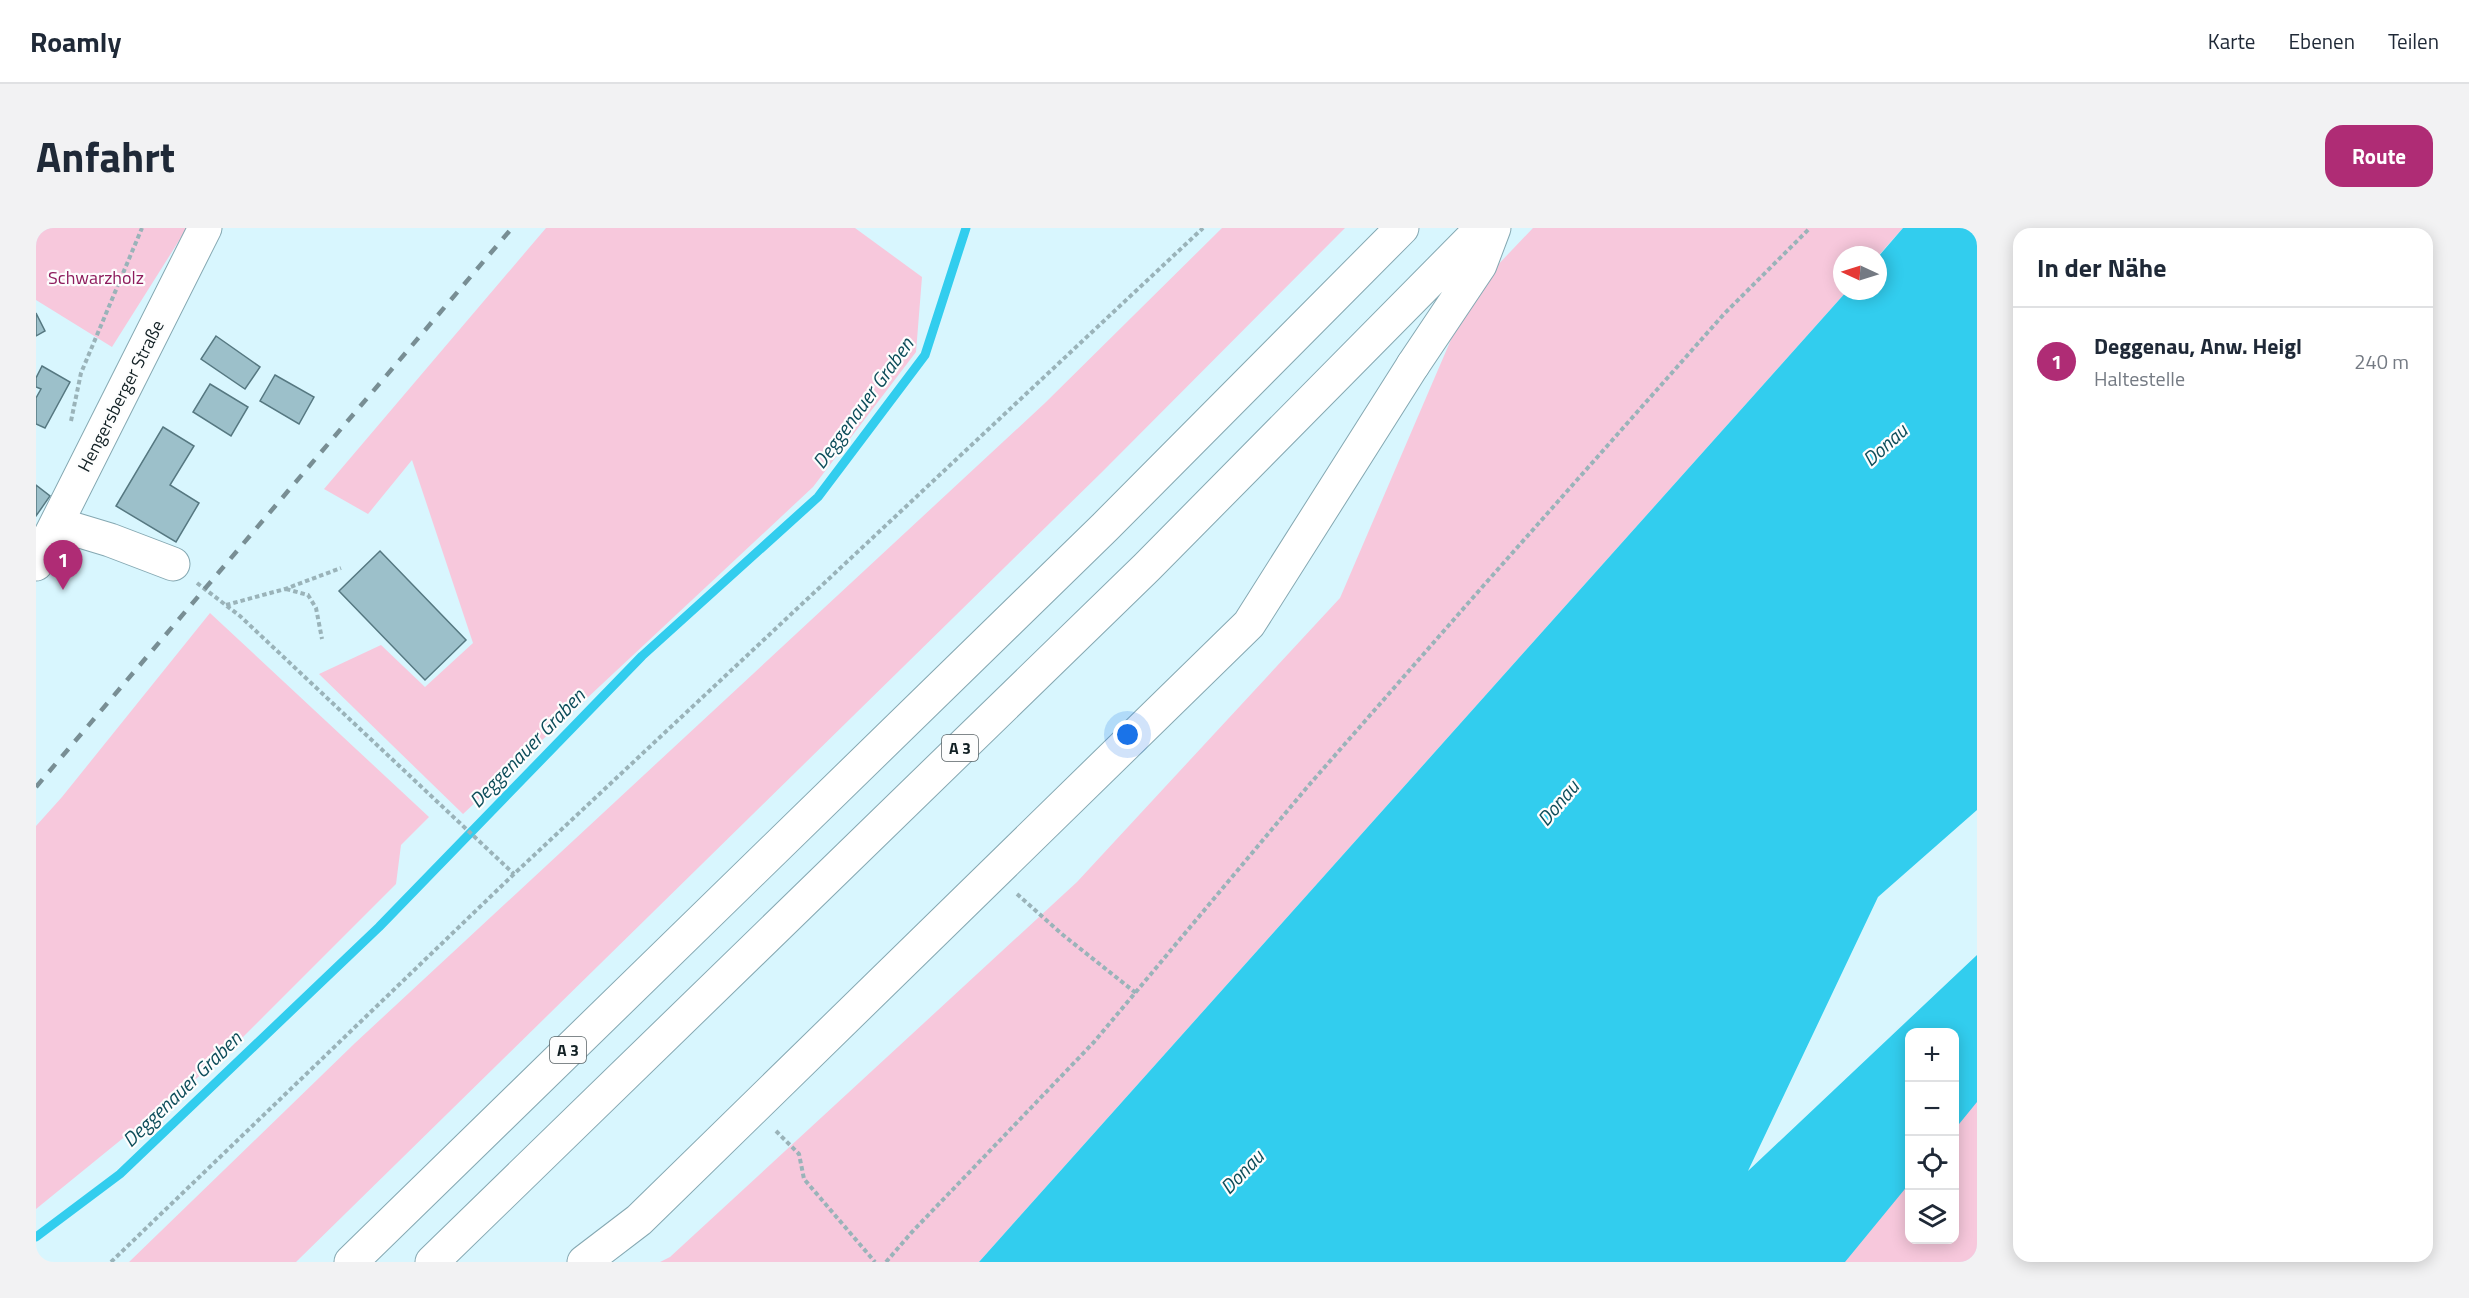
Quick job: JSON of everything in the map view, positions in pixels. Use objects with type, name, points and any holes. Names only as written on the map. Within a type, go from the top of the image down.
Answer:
[{"type":"main road","name":"Hengersberger Straße","points":[[36,564],[206,228]]},
{"type":"main road","name":"A 3","points":[[351,1262],[1105,527],[1402,228]]},
{"type":"main road","name":"A 3","points":[[432,1262],[1147,567],[1482,228]]},
{"type":"main road","points":[[584,1262],[639,1220],[1249,624],[1413,365],[1480,265],[1494,228]]},
{"type":"main road","points":[[57,524],[110,540],[183,572]]},
{"type":"path","points":[[69,426],[81,373],[142,228]]},
{"type":"path","points":[[111,1262],[514,874],[1203,228]]},
{"type":"path","points":[[886,1262],[1094,1042],[1309,785],[1484,585],[1724,314],[1810,228]]},
{"type":"path","points":[[225,605],[285,589],[341,568]]},
{"type":"path","points":[[183,572],[225,605],[338,707],[454,820],[514,874]]},
{"type":"path","points":[[285,589],[308,595],[316,608],[322,639]]},
{"type":"path","points":[[994,873],[1063,935],[1136,993]]},
{"type":"path","points":[[754,1108],[799,1154],[804,1179],[875,1262]]},
{"type":"green space","name":"Schwarzholz","points":[[36,228],[187,228],[112,347],[36,300]]},
{"type":"green space","points":[[546,228],[855,228],[922,277],[916,352],[813,487],[463,814],[319,674],[381,645],[425,687],[473,643],[412,460],[368,514],[324,489]]},
{"type":"green space","points":[[1222,228],[1345,228],[1102,472],[296,1262],[129,1262],[354,1044],[1045,403]]},
{"type":"green space","points":[[1533,228],[1903,228],[1887,246],[1833,246],[1833,300],[1839,300],[979,1262],[660,1262],[670,1257],[1077,882],[1340,598],[1471,293]]},
{"type":"green space","points":[[210,613],[429,817],[401,845],[396,884],[224,1056],[36,1209],[36,826]]},
{"type":"green space","points":[[1977,1098],[1977,1262],[1843,1262],[1905,1186],[1905,1244],[1959,1244],[1959,1121]]},
{"type":"water","name":"Donau","points":[[1903,228],[1977,228],[1977,810],[1878,897],[1748,1171],[1977,955],[1977,1102],[1959,1124],[1959,1028],[1905,1028],[1905,1189],[1845,1262],[979,1262],[1839,300],[1887,300],[1887,247]]},
{"type":"building","points":[[36,313],[45,331],[36,336]]},
{"type":"building","points":[[216,336],[260,367],[245,389],[201,359]]},
{"type":"building","points":[[42,366],[70,382],[45,428],[36,424],[36,398],[41,389],[36,387],[36,378]]},
{"type":"building","points":[[275,375],[314,397],[299,424],[260,401]]},
{"type":"building","points":[[210,384],[248,407],[231,436],[193,412]]},
{"type":"building","points":[[163,427],[194,446],[170,485],[199,503],[176,542],[116,506]]},
{"type":"building","points":[[36,485],[50,496],[36,516]]},
{"type":"building","points":[[380,551],[466,640],[425,680],[339,591]]},
{"type":"waterway","name":"Deggenauer Graben","points":[[36,1237],[120,1174],[379,927],[642,656],[818,497],[925,355],[966,228]]},
{"type":"railway","points":[[36,787],[512,228]]},
{"type":"place","name":"Deggenau, Anw. Heigl","points":[[63,590]]}]
